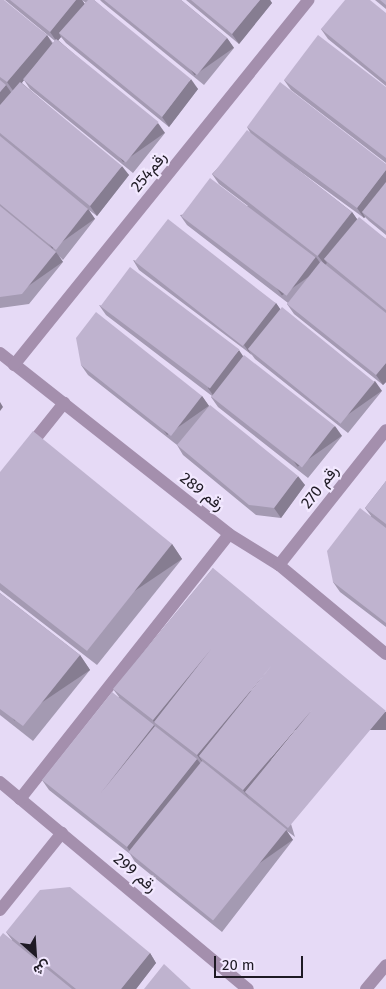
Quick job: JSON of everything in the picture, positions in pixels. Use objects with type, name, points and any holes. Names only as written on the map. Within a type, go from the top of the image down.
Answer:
[{"type":"street","name":"رقم254","points":[[14,365],[309,0]]},
{"type":"street","name":"رقم 289","points":[[0,353],[229,534],[279,565],[386,654]]},
{"type":"street","points":[[18,460],[64,403]]},
{"type":"street","name":"رقم 270","points":[[279,565],[386,430]]},
{"type":"street","points":[[20,799],[229,534]]},
{"type":"street","name":"رقم 299","points":[[0,782],[248,989]]},
{"type":"street","points":[[0,910],[62,833]]},
{"type":"street","points":[[366,989],[386,965]]},
{"type":"building","points":[[0,0],[4,0],[47,35],[7,82],[0,77]]},
{"type":"building","points":[[10,0],[76,0],[50,32]]},
{"type":"building","points":[[88,0],[94,0],[191,79],[162,117],[59,33]]},
{"type":"building","points":[[104,0],[181,0],[227,38],[197,75]]},
{"type":"building","points":[[191,0],[260,0],[232,34]]},
{"type":"building","points":[[345,0],[370,0],[386,13],[386,82],[321,29]]},
{"type":"building","points":[[318,35],[386,87],[386,158],[284,80]]},
{"type":"building","points":[[56,39],[159,122],[126,162],[23,79]]},
{"type":"building","points":[[0,80],[6,85],[0,92]]},
{"type":"building","points":[[20,82],[122,166],[90,206],[0,133],[0,105]]},
{"type":"building","points":[[280,82],[386,164],[386,170],[357,208],[247,127]]},
{"type":"building","points":[[247,130],[352,212],[317,256],[213,174]]},
{"type":"building","points":[[0,136],[88,209],[56,250],[0,204]]},
{"type":"building","points":[[210,178],[315,257],[287,296],[181,216]]},
{"type":"building","points":[[386,182],[386,231],[362,212]]},
{"type":"building","points":[[0,206],[56,252],[22,294],[0,297]]},
{"type":"building","points":[[359,217],[386,239],[386,310],[324,259]]},
{"type":"building","points":[[168,219],[276,303],[243,346],[135,262]]},
{"type":"building","points":[[321,261],[386,313],[386,363],[376,375],[287,304]]},
{"type":"building","points":[[130,267],[239,349],[210,389],[101,306]]},
{"type":"building","points":[[282,307],[374,382],[340,424],[248,349]]},
{"type":"building","points":[[96,312],[202,396],[171,436],[81,365],[76,338]]},
{"type":"building","points":[[244,355],[335,426],[302,468],[211,397]]},
{"type":"building","points":[[210,405],[298,476],[274,508],[249,505],[177,445]]},
{"type":"building","points":[[33,431],[172,544],[87,651],[0,583],[0,472]]},
{"type":"building","points":[[386,481],[386,524],[365,508]]},
{"type":"building","points":[[360,508],[386,528],[386,623],[333,582],[327,551]]},
{"type":"building","points":[[213,568],[386,711],[288,828],[245,792],[312,710],[243,790],[199,756],[272,665],[197,755],[154,722],[212,648],[153,720],[113,689]]},
{"type":"building","points":[[0,593],[80,655],[23,726],[0,709]]},
{"type":"building","points":[[112,692],[154,725],[100,794],[155,726],[197,759],[127,847],[42,780]]},
{"type":"building","points":[[202,761],[287,830],[213,921],[128,852]]},
{"type":"building","points":[[70,887],[150,953],[121,989],[76,989],[6,932],[40,890]]},
{"type":"building","points":[[3,933],[72,989],[0,989],[0,937]]},
{"type":"building","points":[[164,964],[191,989],[144,989]]}]
